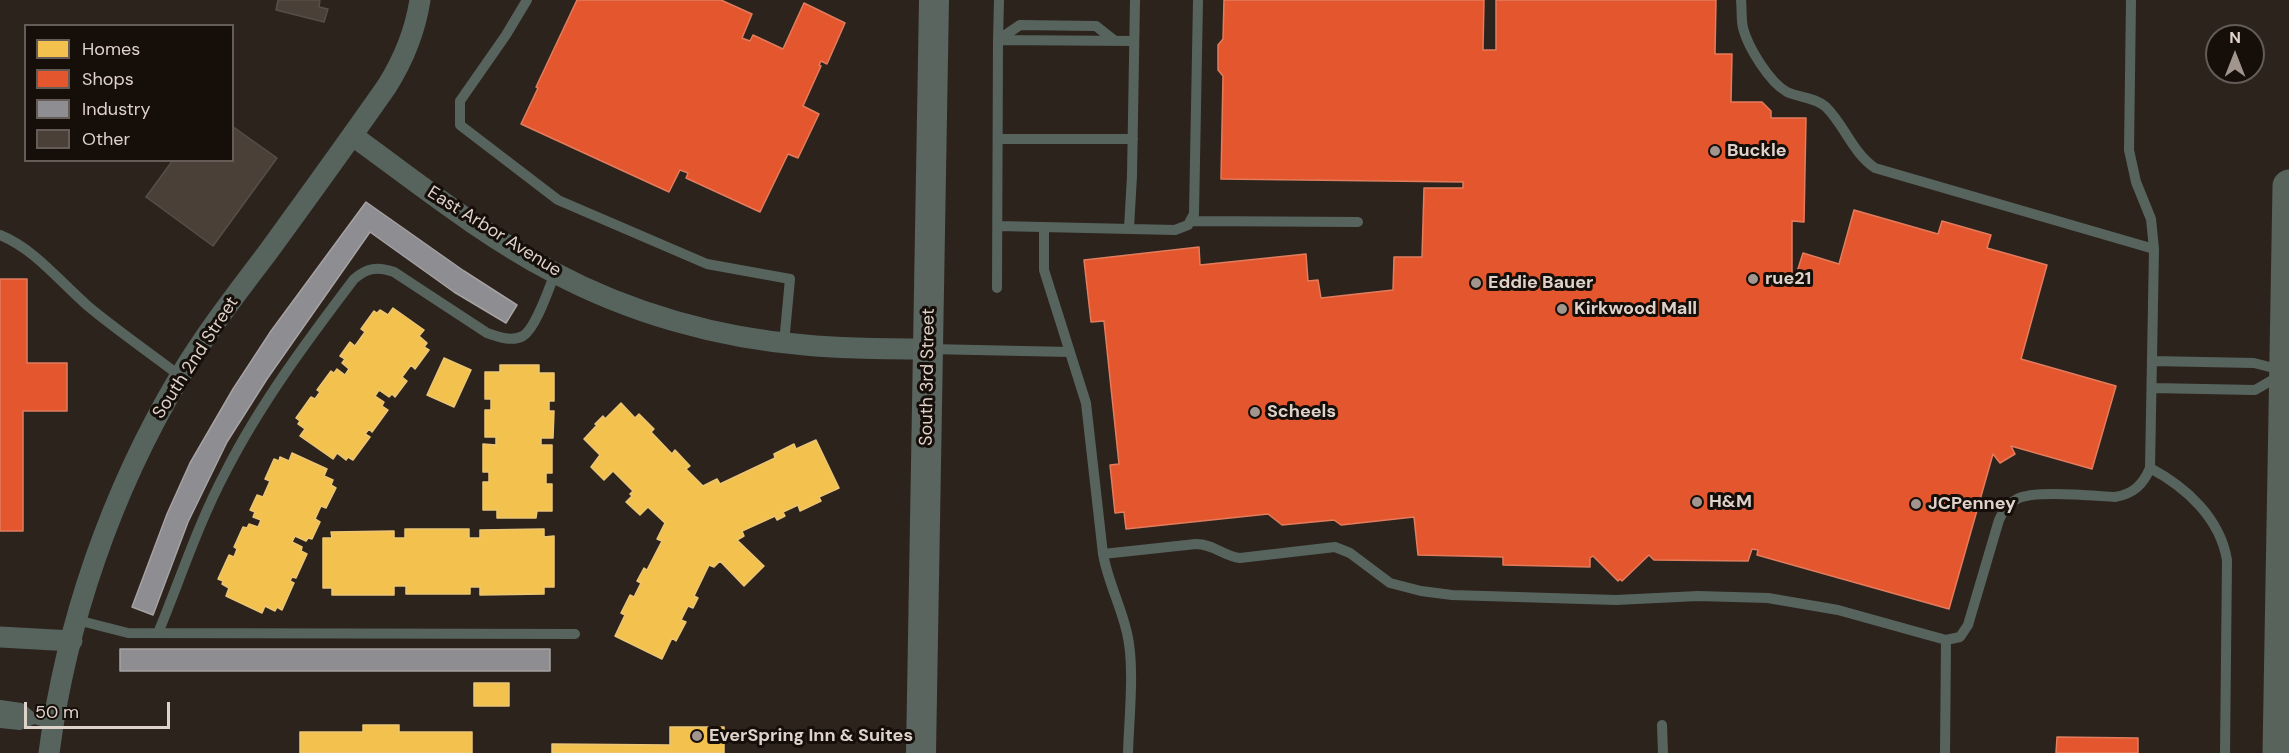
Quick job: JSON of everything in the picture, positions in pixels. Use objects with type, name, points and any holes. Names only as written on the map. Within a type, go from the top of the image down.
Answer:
[{"type":"main road","points":[[2279,753],[2289,186]]},
{"type":"street","name":"South 2nd Street","points":[[49,753],[43,722],[72,641],[100,547],[128,478],[161,409],[180,376],[231,302],[387,86],[401,61],[413,31],[420,0]]},
{"type":"street","name":"South 3rd Street","points":[[921,753],[934,0]]},
{"type":"street","name":"East Arbor Avenue","points":[[352,136],[466,219],[555,273],[666,318],[733,335],[784,343],[851,348],[928,349]]},
{"type":"street","points":[[0,637],[72,641]]},
{"type":"lane","points":[[527,0],[506,35],[460,101],[460,125],[558,200],[707,264],[790,279],[784,343]]},
{"type":"lane","points":[[997,288],[999,0]]},
{"type":"lane","points":[[1129,228],[1135,0]]},
{"type":"lane","points":[[998,226],[1175,230],[1192,221],[1195,179],[1198,0]]},
{"type":"lane","points":[[1741,0],[1744,30],[1753,50],[1771,77],[1787,92],[1815,100],[1824,106],[1856,151],[1875,168],[2154,249]]},
{"type":"lane","points":[[1103,554],[1197,544],[1211,546],[1227,555],[1240,558],[1335,547],[1350,554],[1390,583],[1421,591],[1452,595],[1616,600],[1689,596],[1768,598],[1838,610],[1946,640],[1960,637],[1968,625],[1999,520],[2003,511],[2014,500],[2032,495],[2115,497],[2126,495],[2140,485],[2150,468],[2154,249],[2151,219],[2136,182],[2129,150],[2131,0]]},
{"type":"lane","points":[[998,40],[1133,41]]},
{"type":"lane","points":[[998,139],[1133,139]]},
{"type":"lane","points":[[1192,221],[1358,222]]},
{"type":"lane","points":[[1044,228],[1044,270],[1082,385],[1106,573],[1129,644],[1128,753]]},
{"type":"lane","points":[[0,235],[14,240],[27,249],[110,325],[180,376]]},
{"type":"lane","points":[[158,633],[225,472],[270,396],[305,343],[354,279],[373,268],[384,268],[394,272],[487,333],[500,338],[513,339],[524,336],[532,326],[555,273]]},
{"type":"lane","points":[[928,349],[1070,352]]},
{"type":"lane","points":[[2152,362],[2254,363],[2287,371]]},
{"type":"lane","points":[[2152,388],[2255,390],[2287,371]]},
{"type":"lane","points":[[2150,468],[2190,496],[2212,521],[2224,546],[2227,583],[2225,753]]},
{"type":"lane","points":[[77,620],[128,633],[575,634]]},
{"type":"lane","points":[[1945,753],[1946,640]]},
{"type":"lane","points":[[0,705],[21,708],[43,722]]},
{"type":"lane","points":[[0,714],[43,722]]},
{"type":"lane","points":[[0,723],[20,725],[43,722]]},
{"type":"lane","points":[[1662,725],[1662,753]]},
{"type":"building: Homes","points":[[393,308],[424,330],[419,336],[427,343],[424,347],[429,350],[415,369],[411,365],[402,377],[407,381],[395,397],[392,394],[389,397],[379,390],[375,396],[384,402],[382,406],[388,410],[372,432],[369,429],[365,434],[370,437],[353,460],[348,457],[346,460],[337,453],[333,459],[300,436],[305,429],[298,424],[300,421],[296,418],[311,397],[315,399],[320,392],[317,390],[331,371],[334,373],[337,369],[345,375],[349,369],[342,363],[345,359],[340,356],[350,342],[355,346],[365,332],[361,329],[374,311],[377,313],[380,310],[388,315]]},
{"type":"building: Homes","points":[[444,358],[471,370],[454,407],[427,395]]},
{"type":"building: Homes","points":[[500,365],[539,365],[539,373],[554,373],[554,401],[549,401],[549,411],[554,411],[553,438],[541,438],[541,445],[552,445],[552,473],[546,473],[546,484],[552,484],[552,511],[537,511],[536,518],[497,518],[497,510],[483,510],[483,482],[489,482],[489,472],[483,472],[483,444],[496,445],[496,437],[485,437],[485,410],[491,410],[491,399],[485,399],[485,372],[500,372]]},
{"type":"building: Homes","points":[[621,403],[635,418],[639,414],[654,429],[651,432],[672,454],[675,450],[690,466],[686,469],[703,486],[717,479],[720,484],[775,458],[774,454],[794,444],[796,449],[816,440],[839,488],[819,497],[821,501],[800,511],[798,505],[783,512],[785,516],[777,520],[775,516],[742,531],[744,536],[737,540],[764,566],[744,586],[720,561],[714,567],[709,565],[694,596],[698,598],[693,608],[688,606],[681,620],[686,622],[676,641],[672,638],[662,659],[615,636],[625,615],[621,613],[630,595],[634,597],[641,583],[637,581],[644,568],[647,570],[662,541],[657,539],[665,523],[648,507],[640,515],[626,502],[632,496],[630,494],[633,491],[613,471],[604,480],[591,467],[600,455],[584,439],[603,416],[605,419]]},
{"type":"building: Homes","points":[[292,453],[327,469],[324,476],[333,480],[331,485],[336,488],[326,508],[321,506],[315,519],[320,522],[312,539],[308,538],[306,541],[295,536],[292,542],[302,547],[301,551],[307,554],[296,578],[292,577],[290,581],[294,583],[282,610],[277,607],[275,611],[265,606],[262,613],[226,596],[229,588],[218,579],[229,555],[234,557],[237,549],[234,547],[243,527],[247,528],[249,524],[258,527],[261,520],[253,517],[255,512],[250,510],[257,495],[263,497],[270,481],[265,479],[274,459],[279,461],[280,457],[289,461]]},
{"type":"building: Homes","points":[[405,529],[469,529],[469,538],[480,538],[480,530],[544,529],[544,537],[554,536],[554,587],[544,587],[544,594],[480,595],[480,587],[470,587],[470,594],[406,594],[406,586],[394,586],[394,595],[332,595],[332,588],[323,588],[323,538],[332,538],[331,532],[394,531],[394,538],[405,538]]},
{"type":"building: Homes","points":[[474,683],[509,683],[509,706],[474,706]]},
{"type":"building: Homes","points":[[363,725],[399,725],[399,732],[472,732],[472,753],[300,753],[300,732],[363,732]]},
{"type":"building: Homes","name":"EverSpring Inn & Suites","points":[[670,727],[724,727],[724,753],[552,753],[552,744],[670,745]]},
{"type":"building: Shops","points":[[577,0],[721,0],[752,14],[742,38],[750,41],[753,35],[783,49],[804,3],[845,23],[827,64],[821,61],[819,65],[821,66],[803,106],[819,114],[798,158],[788,154],[760,212],[686,178],[688,173],[680,170],[669,192],[521,124]]},
{"type":"building: Shops","name":"Kirkwood Mall","points":[[1224,0],[1484,0],[1483,50],[1496,50],[1496,0],[1716,0],[1715,54],[1732,54],[1731,102],[1762,102],[1771,111],[1771,118],[1806,118],[1804,222],[1792,221],[1792,273],[1796,275],[1803,253],[1839,264],[1854,210],[1938,234],[1942,221],[1991,235],[1987,248],[2047,265],[2021,359],[2116,386],[2092,469],[2011,446],[2015,454],[2000,463],[1993,454],[1949,609],[1757,555],[1758,550],[1752,549],[1748,561],[1654,560],[1649,555],[1622,581],[1620,579],[1618,581],[1593,556],[1590,558],[1590,567],[1503,565],[1503,557],[1418,555],[1414,517],[1341,525],[1334,520],[1282,525],[1268,514],[1126,529],[1124,512],[1115,513],[1110,465],[1119,464],[1104,321],[1091,322],[1084,260],[1199,247],[1200,265],[1306,254],[1308,281],[1318,280],[1321,298],[1393,290],[1394,257],[1422,257],[1424,188],[1463,188],[1463,182],[1221,179],[1223,76],[1218,70],[1218,45],[1223,39]]},
{"type":"building: Shops","points":[[0,279],[27,279],[27,363],[67,363],[67,411],[23,411],[23,531],[0,531]]},
{"type":"building: Shops","points":[[2057,737],[2138,738],[2138,753],[2056,753]]},
{"type":"building: Industry","points":[[366,202],[517,305],[506,323],[454,292],[370,232],[267,379],[227,442],[188,522],[153,615],[132,607],[167,514],[190,463],[233,389],[271,331]]},
{"type":"building: Industry","points":[[120,649],[550,649],[550,671],[120,671]]},
{"type":"building: Other","points":[[278,0],[320,0],[319,7],[328,9],[324,22],[276,10]]},
{"type":"building: Other","points":[[234,127],[277,158],[213,246],[146,197],[172,162],[234,162]]},
{"type":"place","name":"Buckle","points":[[1715,151]]},
{"type":"place","name":"rue21","points":[[1753,279]]},
{"type":"place","name":"Eddie Bauer","points":[[1476,283]]},
{"type":"place","name":"Kirkwood Mall","points":[[1562,309]]},
{"type":"place","name":"Scheels","points":[[1255,412]]},
{"type":"place","name":"H&M","points":[[1697,502]]},
{"type":"place","name":"JCPenney","points":[[1916,504]]},
{"type":"place","name":"EverSpring Inn & Suites","points":[[697,736]]}]
